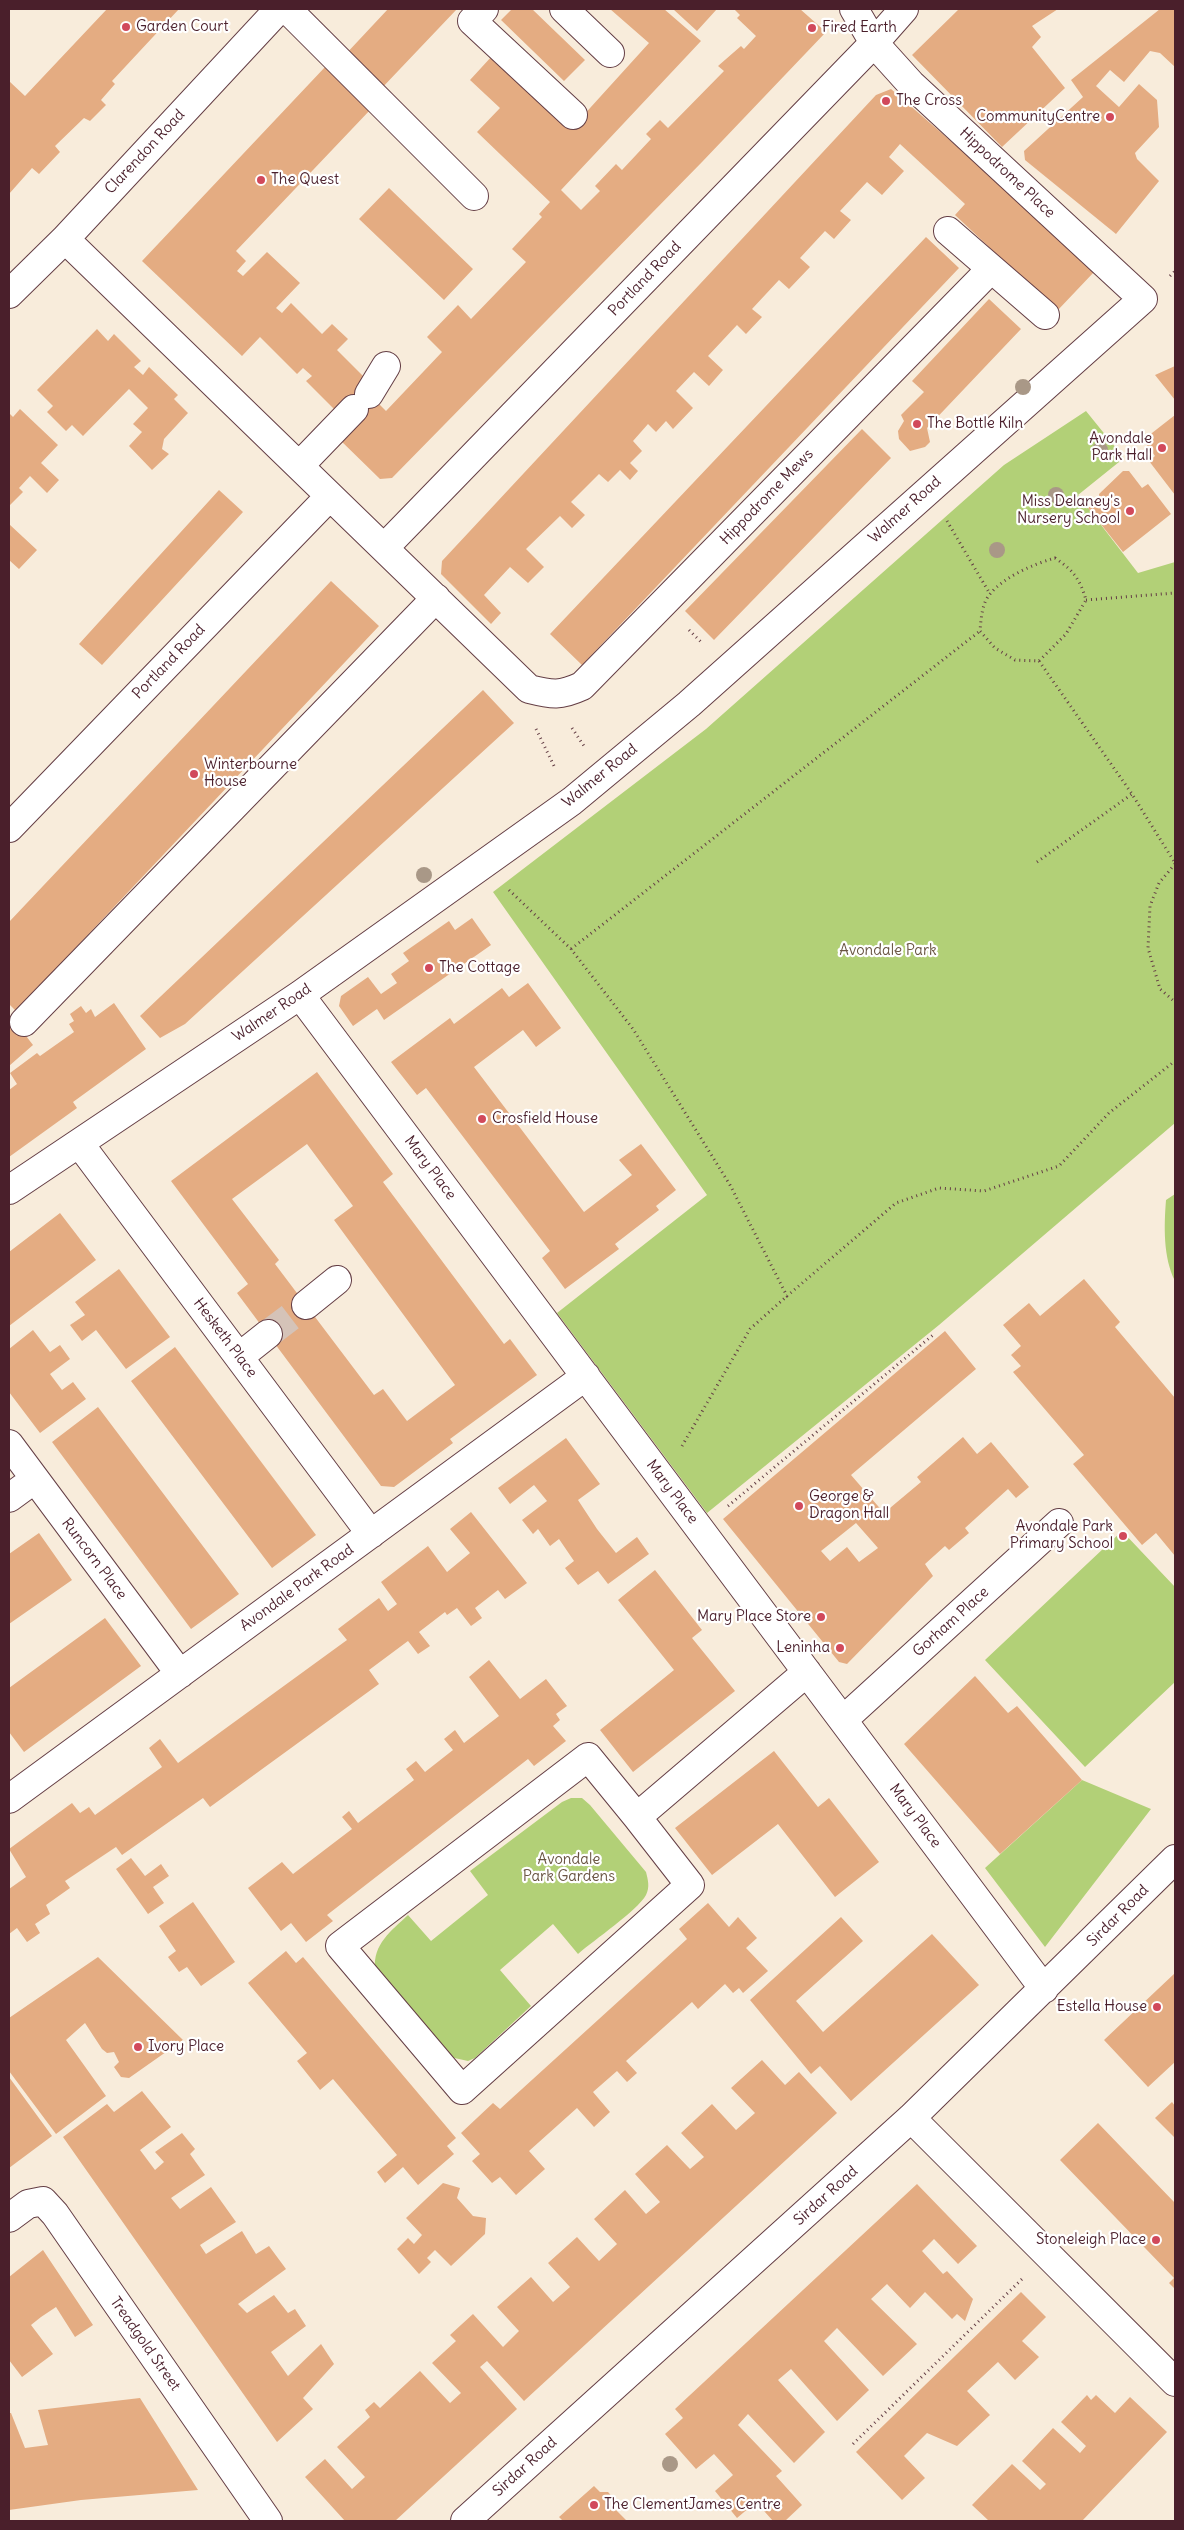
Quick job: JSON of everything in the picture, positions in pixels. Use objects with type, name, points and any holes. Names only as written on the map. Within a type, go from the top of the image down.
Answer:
[{"type":"street","name":"Clarendon Road","points":[[9,294],[65,239],[279,9]]},
{"type":"street","points":[[286,9],[474,196]]},
{"type":"street","points":[[484,9],[472,21],[573,116]]},
{"type":"street","points":[[564,9],[610,53]]},
{"type":"street","name":"Hippodrome Place","points":[[854,9],[874,43],[911,84],[1143,299]]},
{"type":"street","name":"Portland Road","points":[[384,548],[874,43],[904,9]]},
{"type":"street","points":[[948,232],[1045,315]]},
{"type":"street","points":[[65,239],[436,598],[538,691]]},
{"type":"street","name":"Hippodrome Mews","points":[[538,691],[564,695],[582,686],[991,269]]},
{"type":"street","name":"Walmer Road","points":[[9,1190],[300,995],[572,801],[689,704],[1143,299]]},
{"type":"street","points":[[299,466],[362,402],[386,366]]},
{"type":"street","name":"Portland Road","points":[[9,828],[330,496]]},
{"type":"street","points":[[24,1022],[436,598]]},
{"type":"street","name":"Mary Place","points":[[300,995],[1044,1989]]},
{"type":"street","name":"Hesketh Place","points":[[79,1142],[371,1534]]},
{"type":"street","points":[[306,1305],[338,1280]]},
{"type":"street","points":[[239,1357],[268,1334]]},
{"type":"street","name":"Avondale Park Road","points":[[9,1799],[586,1376]]},
{"type":"street","name":"Runcorn Place","points":[[9,1444],[180,1674]]},
{"type":"street","points":[[9,1498],[35,1479]]},
{"type":"street","name":"Gorham Place","points":[[842,1720],[1059,1523]]},
{"type":"street","points":[[637,1817],[807,1672]]},
{"type":"street","points":[[588,1757],[637,1817],[690,1885],[462,2090],[340,1946],[588,1757]]},
{"type":"street","name":"Sirdar Road","points":[[465,2521],[911,2118],[1175,1859]]},
{"type":"street","points":[[911,2118],[1175,2382]]},
{"type":"street","name":"Treadgold Street","points":[[9,2218],[28,2204],[43,2202],[56,2214],[268,2521]]},
{"type":"path","points":[[928,490],[990,594]]},
{"type":"path","points":[[571,949],[980,631],[982,612],[990,594],[1032,564],[1055,558],[1072,570],[1081,583],[1086,600],[1066,634],[1039,661],[1014,660],[995,648],[980,631]]},
{"type":"path","points":[[1086,600],[1175,593]]},
{"type":"path","points":[[1039,661],[1132,794],[1175,863],[1159,882],[1150,906],[1148,948],[1160,989],[1175,1002]]},
{"type":"path","points":[[538,691],[605,774]]},
{"type":"path","points":[[538,691],[533,723],[572,801]]},
{"type":"path","points":[[1037,862],[1132,794]]},
{"type":"path","points":[[486,861],[503,884],[571,949],[633,1029],[730,1185],[786,1296]]},
{"type":"path","points":[[663,1480],[750,1329],[896,1203],[939,1188],[984,1191],[1059,1166],[1110,1114],[1175,1061]]},
{"type":"path","points":[[700,1529],[933,1335]]},
{"type":"path","points":[[853,2444],[1048,2255]]},
{"type":"green space","name":"Avondale Park","points":[[1086,411],[1124,458],[1078,495],[1138,573],[1175,562],[1175,1123],[939,1325],[707,1513],[557,1313],[707,1195],[493,892],[706,729],[1004,465]]},
{"type":"green space","points":[[1175,1194],[1175,1281],[1166,1252],[1165,1231],[1166,1200]]},
{"type":"green space","points":[[1122,1531],[1175,1587],[1175,1682],[1085,1767],[985,1660]]},
{"type":"green space","points":[[1082,1780],[1151,1809],[1045,1947],[985,1868]]},
{"type":"green space","name":"Avondale Park Gardens","points":[[571,1798],[582,1798],[590,1805],[646,1872],[648,1886],[646,1895],[625,1917],[578,1954],[553,1924],[500,1970],[531,2006],[475,2058],[468,2061],[450,2057],[375,1969],[375,1960],[380,1945],[408,1915],[431,1941],[488,1895],[470,1871],[562,1802]]},
{"type":"building","points":[[107,9],[179,9],[112,81],[115,84],[101,100],[106,105],[90,121],[84,118],[55,146],[60,152],[39,174],[32,168],[9,194],[9,81],[25,96]]},
{"type":"building","points":[[388,9],[457,9],[380,90],[344,56]]},
{"type":"building","points":[[512,9],[532,9],[585,60],[564,81],[501,20]]},
{"type":"building","points":[[610,9],[664,9],[701,41],[561,190],[581,210],[600,191],[595,186],[616,164],[622,170],[651,139],[646,134],[660,120],[668,128],[724,71],[718,66],[741,46],[744,49],[756,36],[737,18],[740,15],[734,9],[800,9],[826,32],[702,162],[392,478],[380,479],[337,437],[339,414],[306,381],[312,376],[303,368],[297,374],[260,337],[242,356],[142,261],[326,66],[371,109],[236,251],[246,261],[237,271],[243,276],[267,252],[300,283],[276,308],[282,313],[291,303],[322,334],[332,324],[348,339],[337,350],[368,381],[362,387],[386,411],[442,352],[427,337],[458,305],[471,319],[526,262],[512,249],[542,217],[539,214],[550,202],[477,132],[500,108],[470,80],[492,56],[571,129],[649,43]]},
{"type":"building","points":[[673,9],[717,9],[697,31]]},
{"type":"building","points":[[959,9],[1058,9],[1032,26],[1041,37],[1032,47],[1065,88],[1002,147],[912,55]]},
{"type":"building","name":"CommunityCentre","points":[[1160,9],[1175,9],[1175,67],[1160,53],[1150,51],[1124,82],[1110,70],[1096,86],[1119,107],[1139,84],[1157,100],[1159,127],[1135,153],[1137,159],[1159,181],[1116,234],[1025,160],[1024,151],[1083,97],[1071,80]]},
{"type":"building","points":[[891,89],[991,176],[1094,272],[1057,311],[955,215],[965,204],[900,144],[889,157],[904,171],[882,195],[867,182],[840,211],[851,220],[834,239],[825,231],[800,258],[810,267],[789,289],[779,280],[752,309],[762,317],[746,334],[737,325],[708,356],[723,370],[709,386],[694,372],[676,391],[693,408],[673,429],[666,421],[656,432],[648,424],[633,441],[642,451],[630,463],[638,471],[630,480],[620,470],[608,482],[599,474],[571,502],[585,515],[572,528],[560,516],[526,549],[544,567],[528,583],[510,567],[484,595],[501,613],[491,624],[441,574],[442,561],[876,95]]},
{"type":"building","points":[[389,188],[473,269],[444,300],[359,219]]},
{"type":"building","points":[[926,237],[959,268],[582,665],[550,634]]},
{"type":"building","points":[[989,299],[1021,329],[927,428],[930,442],[925,447],[910,451],[899,439],[898,431],[904,421],[901,415],[924,392],[912,381]]},
{"type":"building","points":[[97,329],[108,341],[114,334],[141,361],[134,367],[143,375],[149,367],[178,395],[174,399],[188,413],[164,439],[162,449],[169,454],[152,470],[129,446],[142,432],[133,424],[148,408],[129,389],[83,436],[72,425],[66,431],[47,412],[53,406],[37,390]]},
{"type":"building","points":[[1175,366],[1175,400],[1155,375]]},
{"type":"building","points":[[20,409],[58,445],[41,463],[59,480],[47,493],[30,476],[19,488],[23,492],[9,506],[9,413],[13,417]]},
{"type":"building","name":"Avondale Park Hall","points":[[1175,415],[1175,495],[1149,461],[1155,456],[1143,440]]},
{"type":"building","points":[[862,429],[891,458],[714,640],[685,611]]},
{"type":"building","name":"Miss Delaney's Nursery School","points":[[1123,471],[1129,471],[1142,488],[1148,484],[1171,514],[1123,552],[1088,508],[1099,500],[1099,494]]},
{"type":"building","points":[[219,490],[243,512],[102,665],[79,644]]},
{"type":"building","points":[[9,524],[37,550],[19,569],[9,560]]},
{"type":"building","name":"Winterbourne House","points":[[331,581],[379,626],[16,1011],[9,1004],[9,922]]},
{"type":"building","points":[[483,690],[514,723],[185,1024],[160,1038],[140,1016]]},
{"type":"building","name":"The Cottage","points":[[472,918],[491,945],[384,1020],[377,1009],[353,1026],[339,1006],[341,996],[368,977],[381,994],[397,983],[391,974],[409,961],[403,953],[449,921],[455,930]]},
{"type":"building","name":"Crosfield House","points":[[528,983],[561,1028],[536,1047],[523,1030],[474,1067],[584,1212],[632,1175],[619,1160],[641,1144],[676,1190],[656,1206],[659,1210],[615,1244],[619,1249],[565,1289],[542,1258],[550,1251],[426,1088],[417,1095],[391,1062],[450,1018],[454,1024],[502,988],[509,997]]},
{"type":"building","points":[[114,1003],[146,1049],[73,1102],[77,1108],[9,1157],[9,1090],[17,1084],[10,1073],[37,1053],[40,1056],[74,1032],[69,1024],[74,1021],[70,1014],[81,1006],[86,1013],[91,1009],[95,1017]]},
{"type":"building","points":[[9,1014],[33,1045],[9,1066]]},
{"type":"building","points":[[317,1072],[393,1174],[383,1182],[504,1344],[510,1339],[537,1375],[450,1439],[453,1443],[394,1487],[381,1486],[237,1293],[248,1284],[171,1181]],"holes":[[[307,1144],[353,1206],[334,1220],[455,1385],[407,1421],[383,1389],[374,1395],[275,1264],[279,1260],[232,1199]]]},
{"type":"building","points":[[60,1213],[96,1260],[9,1326],[9,1252]]},
{"type":"building","points":[[119,1269],[170,1337],[126,1369],[96,1330],[82,1341],[70,1325],[85,1315],[75,1302]]},
{"type":"building","points":[[1084,1279],[1120,1322],[1115,1327],[1175,1398],[1175,1556],[1156,1533],[1142,1545],[1073,1464],[1084,1455],[1013,1372],[1021,1366],[1011,1355],[1021,1346],[1003,1325],[1029,1303],[1040,1316]]},
{"type":"building","points":[[33,1330],[50,1352],[60,1345],[70,1359],[50,1374],[62,1390],[73,1382],[86,1399],[40,1433],[9,1392],[9,1349]]},
{"type":"building","points":[[945,1331],[976,1369],[851,1475],[884,1513],[921,1482],[917,1477],[963,1437],[977,1454],[991,1442],[1029,1487],[1016,1498],[1008,1489],[965,1528],[969,1533],[949,1550],[945,1546],[925,1564],[933,1576],[847,1664],[839,1662],[723,1519]],"holes":[[[856,1523],[878,1548],[859,1562],[847,1547],[830,1561],[821,1551]]]},
{"type":"building","points":[[175,1347],[316,1535],[272,1568],[131,1381]]},
{"type":"building","points":[[98,1407],[239,1594],[191,1629],[52,1442]]},
{"type":"building","points":[[566,1438],[600,1484],[578,1500],[597,1529],[616,1553],[637,1537],[649,1554],[608,1584],[598,1571],[578,1585],[565,1568],[574,1561],[559,1539],[550,1546],[538,1529],[533,1534],[522,1520],[547,1501],[534,1485],[510,1504],[498,1488]]},
{"type":"building","points":[[471,1512],[527,1583],[505,1599],[498,1590],[475,1608],[482,1618],[471,1626],[457,1608],[447,1615],[445,1612],[419,1632],[430,1646],[418,1654],[408,1641],[369,1670],[379,1684],[210,1807],[203,1798],[122,1855],[116,1847],[65,1881],[70,1888],[46,1905],[50,1914],[35,1924],[40,1933],[27,1942],[17,1928],[9,1934],[9,1889],[26,1877],[9,1849],[72,1803],[80,1813],[89,1807],[95,1815],[162,1767],[149,1748],[160,1739],[178,1763],[347,1640],[338,1629],[379,1598],[388,1611],[397,1604],[381,1582],[428,1546],[447,1572],[470,1553],[450,1529]]},
{"type":"building","points":[[39,1533],[72,1580],[9,1624],[9,1554]]},
{"type":"building","points":[[655,1570],[702,1630],[692,1638],[735,1691],[633,1772],[600,1730],[674,1670],[618,1600]]},
{"type":"building","points":[[105,1618],[141,1666],[24,1752],[9,1732],[9,1688]]},
{"type":"building","points":[[489,1660],[520,1699],[546,1679],[567,1706],[556,1714],[560,1720],[553,1726],[566,1741],[534,1766],[528,1759],[327,1915],[333,1921],[306,1942],[291,1923],[281,1931],[248,1888],[282,1862],[293,1874],[352,1829],[342,1817],[349,1811],[358,1823],[414,1780],[406,1769],[416,1761],[425,1772],[453,1750],[444,1739],[455,1730],[464,1743],[499,1716],[469,1677]]},
{"type":"building","points":[[975,1676],[1008,1713],[1017,1706],[1082,1780],[1000,1854],[904,1744]]},
{"type":"building","points":[[774,1751],[818,1807],[829,1798],[879,1862],[835,1897],[778,1824],[712,1875],[675,1828]]},
{"type":"building","points":[[131,1858],[145,1876],[161,1864],[169,1876],[153,1887],[164,1903],[148,1914],[116,1869]]},
{"type":"building","points":[[193,1902],[235,1962],[201,1986],[187,1967],[179,1972],[168,1957],[176,1951],[159,1926]]},
{"type":"building","points":[[708,1903],[729,1927],[738,1917],[757,1938],[746,1948],[768,1971],[743,1993],[739,1988],[733,1993],[725,1984],[698,2009],[692,2002],[626,2061],[637,2073],[627,2082],[617,2071],[593,2092],[610,2112],[594,2127],[577,2108],[529,2151],[545,2169],[516,2195],[500,2177],[492,2183],[472,2161],[480,2154],[461,2133],[493,2103],[500,2109],[687,1939],[679,1929]]},
{"type":"building","points":[[841,1917],[863,1941],[796,2001],[823,2032],[932,1934],[979,1985],[851,2101],[820,2066],[811,2074],[750,2000]]},
{"type":"building","points":[[286,1951],[296,1963],[303,1957],[456,2138],[447,2146],[454,2154],[418,2185],[403,2167],[385,2183],[377,2172],[397,2155],[333,2079],[320,2090],[297,2061],[307,2053],[248,1983]]},
{"type":"building","name":"Ivory Place","points":[[98,1957],[183,2040],[129,2078],[121,2077],[114,2067],[119,2062],[114,2052],[107,2053],[102,2049],[85,2023],[66,2040],[106,2096],[56,2134],[9,2071],[9,2018]]},
{"type":"building","name":"Estella House","points":[[1175,1973],[1175,2062],[1148,2087],[1104,2040]]},
{"type":"building","points":[[762,2060],[785,2085],[799,2072],[837,2113],[524,2401],[487,2361],[480,2367],[517,2409],[395,2521],[345,2521],[305,2477],[325,2459],[352,2489],[365,2477],[337,2447],[370,2417],[365,2410],[374,2402],[380,2408],[420,2371],[450,2403],[461,2393],[432,2363],[456,2341],[450,2335],[473,2314],[503,2347],[519,2331],[497,2307],[531,2277],[553,2302],[570,2287],[548,2263],[577,2237],[599,2261],[617,2244],[594,2219],[625,2190],[646,2214],[660,2202],[635,2174],[667,2145],[690,2169],[704,2157],[681,2133],[712,2104],[736,2130],[755,2113],[731,2088]]},
{"type":"building","points":[[9,2077],[52,2136],[9,2168]]},
{"type":"building","points":[[142,2091],[171,2127],[140,2150],[155,2170],[164,2162],[155,2152],[182,2133],[195,2149],[190,2154],[205,2175],[171,2198],[180,2209],[211,2187],[236,2222],[200,2245],[206,2254],[242,2231],[256,2254],[269,2246],[286,2269],[238,2304],[247,2313],[274,2295],[288,2313],[295,2309],[306,2326],[271,2352],[288,2376],[321,2344],[334,2364],[303,2398],[313,2409],[277,2442],[63,2137],[107,2104],[114,2112]]},
{"type":"building","points":[[1172,2102],[1175,2106],[1175,2138],[1155,2118]]},
{"type":"building","name":"Stoneleigh Place","points":[[1098,2123],[1175,2203],[1175,2289],[1169,2283],[1174,2278],[1060,2160]]},
{"type":"building","points":[[443,2183],[460,2188],[457,2198],[473,2216],[486,2218],[485,2234],[451,2266],[435,2250],[427,2258],[431,2262],[419,2274],[397,2249],[408,2238],[414,2244],[422,2235],[406,2218]]},
{"type":"building","points":[[917,2184],[977,2246],[958,2264],[934,2239],[922,2251],[943,2274],[947,2271],[973,2299],[965,2321],[957,2314],[952,2319],[925,2292],[910,2308],[887,2284],[871,2299],[917,2344],[883,2376],[837,2328],[824,2341],[869,2390],[837,2421],[791,2369],[778,2380],[825,2432],[794,2463],[748,2414],[738,2425],[782,2471],[776,2476],[802,2505],[785,2521],[773,2521],[756,2502],[737,2518],[715,2491],[733,2475],[714,2454],[696,2469],[665,2434],[683,2418],[675,2409]]},
{"type":"building","points":[[43,2250],[93,2325],[75,2337],[56,2307],[41,2317],[31,2325],[53,2354],[22,2377],[9,2360],[9,2277]]},
{"type":"building","points":[[1021,2292],[1046,2317],[1022,2341],[1039,2357],[1015,2380],[998,2362],[967,2391],[990,2415],[957,2446],[927,2433],[904,2456],[925,2478],[902,2500],[856,2452]]},
{"type":"building","points":[[1087,2395],[1091,2400],[1096,2395],[1115,2413],[1130,2397],[1167,2432],[1082,2521],[989,2521],[972,2505],[1012,2464],[1040,2490],[1046,2484],[1022,2461],[1053,2428],[1080,2453],[1086,2446],[1061,2422]]},
{"type":"building","points":[[140,2398],[198,2490],[81,2500],[9,2510],[9,2413],[11,2413],[25,2448],[48,2445],[38,2410]]},
{"type":"building","name":"The ClementJames Centre","points":[[594,2486],[600,2492],[608,2492],[616,2501],[615,2509],[627,2521],[563,2521],[559,2517]]},
{"type":"tunnel","points":[[268,1334],[306,1305]]},
{"type":"place","name":"Garden Court","points":[[126,27]]},
{"type":"place","name":"Fired Earth","points":[[812,28]]},
{"type":"place","name":"The Cross","points":[[886,101]]},
{"type":"place","name":"CommunityCentre","points":[[1110,117]]},
{"type":"place","name":"The Quest","points":[[261,180]]},
{"type":"place","name":"The Bottle Kiln","points":[[917,424]]},
{"type":"place","name":"Avondale Park Hall","points":[[1162,448]]},
{"type":"place","name":"Miss Delaney's Nursery School","points":[[1130,511]]},
{"type":"place","name":"Winterbourne House","points":[[194,774]]},
{"type":"place","name":"The Cottage","points":[[429,968]]},
{"type":"place","name":"Crosfield House","points":[[482,1119]]},
{"type":"place","name":"George & Dragon Hall","points":[[799,1506]]},
{"type":"place","name":"Avondale Park Primary School","points":[[1123,1536]]},
{"type":"place","name":"Mary Place Store","points":[[821,1617]]},
{"type":"place","name":"Leninha","points":[[840,1648]]},
{"type":"place","name":"Estella House","points":[[1157,2007]]},
{"type":"place","name":"Ivory Place","points":[[138,2047]]},
{"type":"place","name":"Stoneleigh Place","points":[[1156,2240]]},
{"type":"place","name":"The ClementJames Centre","points":[[594,2505]]}]
